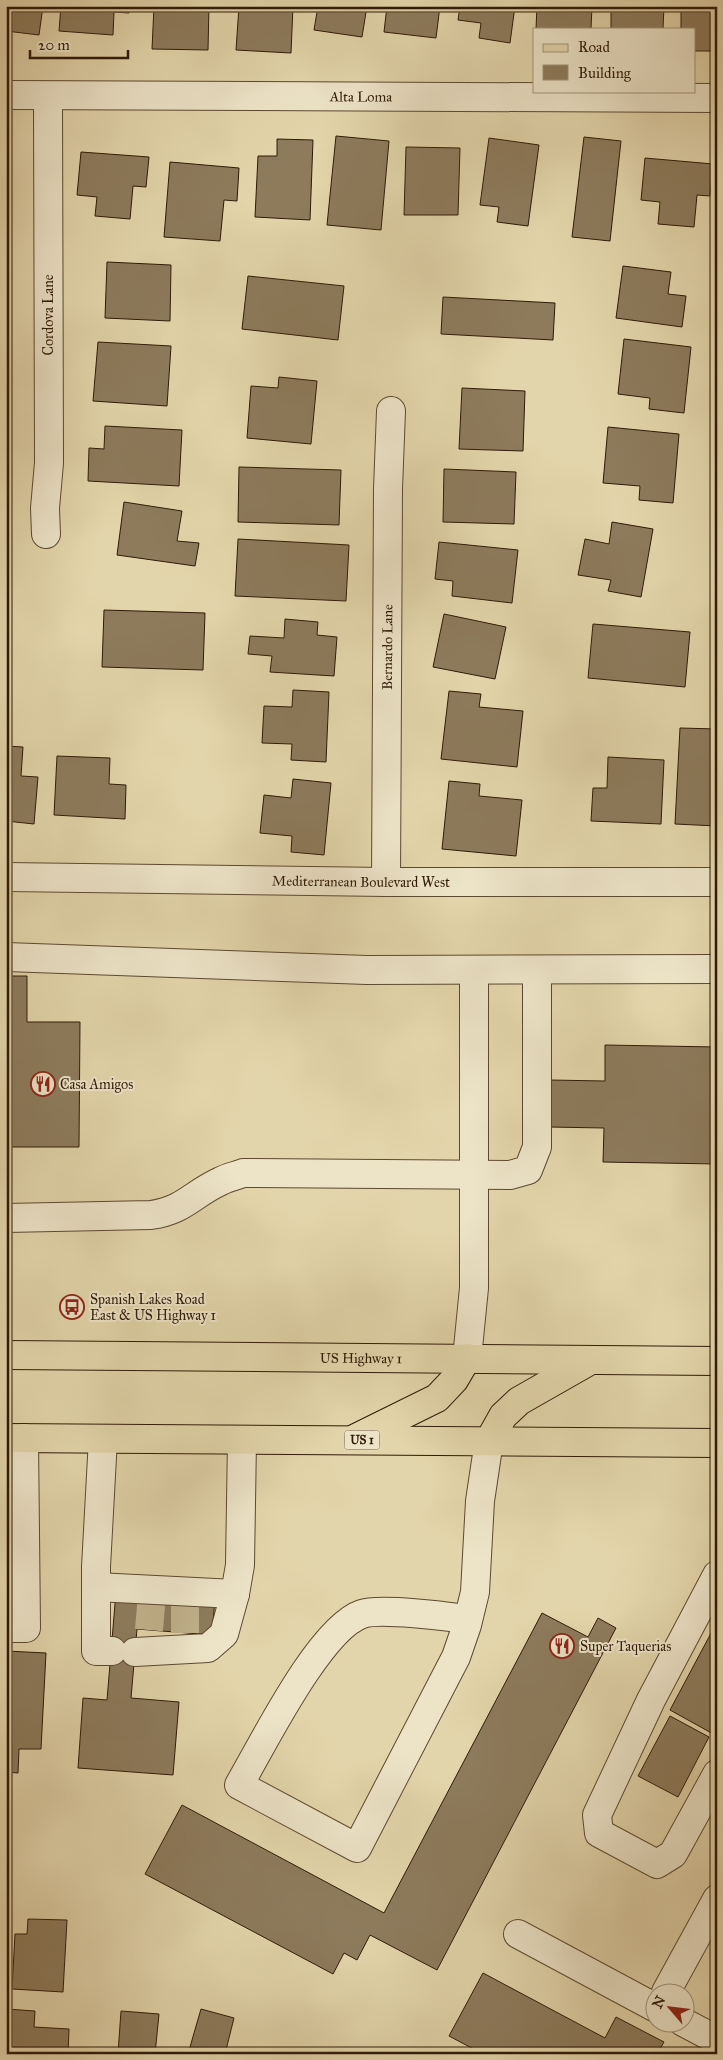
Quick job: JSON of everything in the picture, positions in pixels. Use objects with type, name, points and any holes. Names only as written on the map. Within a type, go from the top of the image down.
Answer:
[{"type":"main road","name":"US Highway 1","points":[[6,1355],[717,1361]]},
{"type":"main road","points":[[352,1440],[437,1398],[454,1380],[467,1358]]},
{"type":"main road","points":[[489,1441],[503,1416],[519,1401],[593,1359]]},
{"type":"main road","name":"US 1","points":[[15,1438],[717,1443]]},
{"type":"street","name":"Alta Loma","points":[[6,95],[717,98]]},
{"type":"street","name":"Cordova Lane","points":[[46,534],[45,508],[49,463],[48,96]]},
{"type":"street","name":"Bernardo Lane","points":[[386,882],[388,499],[391,411]]},
{"type":"street","name":"Mediterranean Boulevard West","points":[[6,877],[386,882],[717,882]]},
{"type":"street","points":[[6,957],[357,969],[717,969]]},
{"type":"street","points":[[467,1358],[474,1288],[474,970]]},
{"type":"street","points":[[6,1218],[165,1213],[180,1208],[221,1180],[243,1173],[510,1175],[528,1170],[537,1147],[537,970]]},
{"type":"street","points":[[15,1438],[16,1628]]},
{"type":"street","points":[[104,1439],[96,1587],[96,1651],[185,1641],[208,1648],[224,1634],[235,1594],[240,1565],[242,1440]]},
{"type":"street","points":[[468,1620],[451,1616],[364,1613],[349,1620],[333,1634],[316,1656],[239,1785],[357,1848],[456,1657],[468,1620],[475,1592],[480,1502],[489,1441]]},
{"type":"street","points":[[717,1575],[650,1700],[597,1814],[599,1833],[657,1864],[673,1854],[717,1774]]},
{"type":"street","points":[[96,1587],[185,1594],[235,1594]]},
{"type":"street","points":[[671,1982],[717,1899]]},
{"type":"street","points":[[518,1934],[646,2003]]},
{"type":"street","points":[[696,2029],[717,2040]]},
{"type":"building","points":[[6,6],[43,6],[39,35],[6,31]]},
{"type":"building","points":[[61,6],[129,6],[129,13],[114,12],[113,35],[59,31]]},
{"type":"building","points":[[154,6],[209,6],[208,50],[152,49]]},
{"type":"building","points":[[239,6],[293,6],[291,53],[236,50]]},
{"type":"building","points":[[318,6],[367,6],[362,37],[314,30]]},
{"type":"building","points":[[387,6],[440,6],[436,38],[384,32]]},
{"type":"building","points":[[460,6],[515,6],[510,43],[479,38],[481,23],[458,20]]},
{"type":"building","points":[[537,6],[592,6],[591,28],[536,28]]},
{"type":"building","points":[[611,6],[664,6],[663,28],[611,28]]},
{"type":"building","points":[[681,6],[717,6],[717,51],[696,51],[696,28],[681,28]]},
{"type":"building","points":[[336,136],[389,141],[381,230],[327,225]]},
{"type":"building","points":[[584,137],[621,141],[610,241],[572,237]]},
{"type":"building","points":[[489,138],[539,145],[528,226],[497,222],[499,207],[480,205]]},
{"type":"building","points":[[277,139],[313,140],[310,220],[255,217],[258,156],[277,156]]},
{"type":"building","points":[[406,147],[460,148],[458,215],[404,215]]},
{"type":"building","points":[[6,149],[9,149],[6,212]]},
{"type":"building","points":[[81,152],[149,157],[146,187],[133,186],[130,219],[95,216],[97,197],[77,195]]},
{"type":"building","points":[[645,158],[713,164],[710,196],[697,195],[694,227],[658,224],[660,202],[641,200]]},
{"type":"building","points":[[170,162],[239,168],[237,201],[224,200],[220,241],[164,237]]},
{"type":"building","points":[[107,262],[171,265],[170,321],[105,318]]},
{"type":"building","points":[[623,266],[671,272],[668,294],[686,296],[682,327],[616,318]]},
{"type":"building","points":[[248,276],[344,286],[338,340],[242,329]]},
{"type":"building","points":[[443,297],[555,303],[553,340],[441,334]]},
{"type":"building","points":[[624,339],[691,347],[684,413],[649,409],[650,398],[618,394]]},
{"type":"building","points":[[98,342],[171,346],[167,406],[93,401]]},
{"type":"building","points":[[279,377],[317,381],[311,444],[247,438],[251,386],[278,388]]},
{"type":"building","points":[[462,388],[525,391],[523,451],[459,449]]},
{"type":"building","points":[[105,426],[182,430],[179,486],[88,481],[89,448],[104,449]]},
{"type":"building","points":[[608,427],[679,434],[673,503],[639,500],[640,486],[603,483]]},
{"type":"building","points":[[239,467],[341,470],[339,525],[238,522]]},
{"type":"building","points":[[444,469],[516,472],[514,524],[443,522]]},
{"type":"building","points":[[124,502],[182,511],[177,541],[199,543],[195,566],[117,555]]},
{"type":"building","points":[[612,522],[653,529],[641,597],[608,591],[611,580],[578,575],[585,539],[609,544]]},
{"type":"building","points":[[238,539],[349,545],[346,601],[235,596]]},
{"type":"building","points":[[439,542],[518,550],[512,603],[452,596],[453,581],[435,579]]},
{"type":"building","points":[[104,610],[205,613],[203,670],[102,667]]},
{"type":"building","points":[[444,614],[506,627],[495,679],[433,667]]},
{"type":"building","points":[[285,619],[318,622],[317,635],[337,637],[334,676],[270,672],[272,656],[248,654],[250,636],[284,638]]},
{"type":"building","points":[[593,624],[690,632],[685,687],[588,678]]},
{"type":"building","points":[[293,690],[329,692],[326,762],[291,760],[292,744],[262,743],[264,706],[292,707]]},
{"type":"building","points":[[449,691],[481,694],[479,707],[523,711],[517,767],[441,759]]},
{"type":"building","points":[[680,728],[717,729],[717,826],[675,824]]},
{"type":"building","points":[[6,746],[23,747],[21,776],[38,777],[34,824],[6,821]]},
{"type":"building","points":[[57,756],[110,758],[109,784],[126,785],[125,819],[54,815]]},
{"type":"building","points":[[608,757],[664,760],[661,824],[591,821],[593,788],[607,788]]},
{"type":"building","points":[[293,779],[331,783],[324,855],[291,852],[292,836],[260,833],[264,795],[291,798]]},
{"type":"building","points":[[449,781],[480,784],[479,796],[522,800],[516,856],[442,849]]},
{"type":"building","name":"Casa Amigos","points":[[6,976],[27,976],[27,1022],[80,1022],[79,1147],[6,1147]]},
{"type":"building","points":[[605,1045],[717,1047],[717,1164],[603,1162],[604,1128],[549,1127],[550,1080],[605,1081]]},
{"type":"building","points":[[116,1592],[215,1599],[212,1635],[137,1629],[131,1698],[179,1702],[173,1775],[78,1768],[83,1698],[107,1700]]},
{"type":"building","points":[[542,1613],[588,1637],[598,1618],[616,1628],[437,1970],[370,1935],[357,1960],[344,1953],[333,1974],[145,1874],[182,1805],[384,1913]]},
{"type":"building","points":[[717,1622],[717,1731],[715,1735],[670,1710]]},
{"type":"building","points":[[6,1651],[46,1653],[41,1749],[19,1749],[18,1773],[6,1772]]},
{"type":"building","points":[[670,1716],[709,1737],[678,1797],[638,1776]]},
{"type":"building","points":[[28,1919],[67,1920],[63,1992],[12,1989],[15,1934],[27,1934]]},
{"type":"building","points":[[483,1973],[605,2038],[616,2017],[664,2042],[657,2054],[483,2054],[449,2036]]},
{"type":"building","points":[[6,2009],[35,2011],[34,2027],[69,2029],[68,2054],[6,2054]]},
{"type":"building","points":[[201,2009],[234,2018],[225,2054],[188,2054]]},
{"type":"building","points":[[121,2011],[159,2014],[155,2054],[118,2054]]},
{"type":"tunnel","points":[[149,1630],[152,1594]]},
{"type":"tunnel","points":[[185,1597],[185,1633]]},
{"type":"place","name":"Casa Amigos","points":[[43,1084]]},
{"type":"place","name":"Spanish Lakes Road East & US Highway 1","points":[[72,1307]]},
{"type":"place","name":"Super Taquerias","points":[[562,1646]]}]
